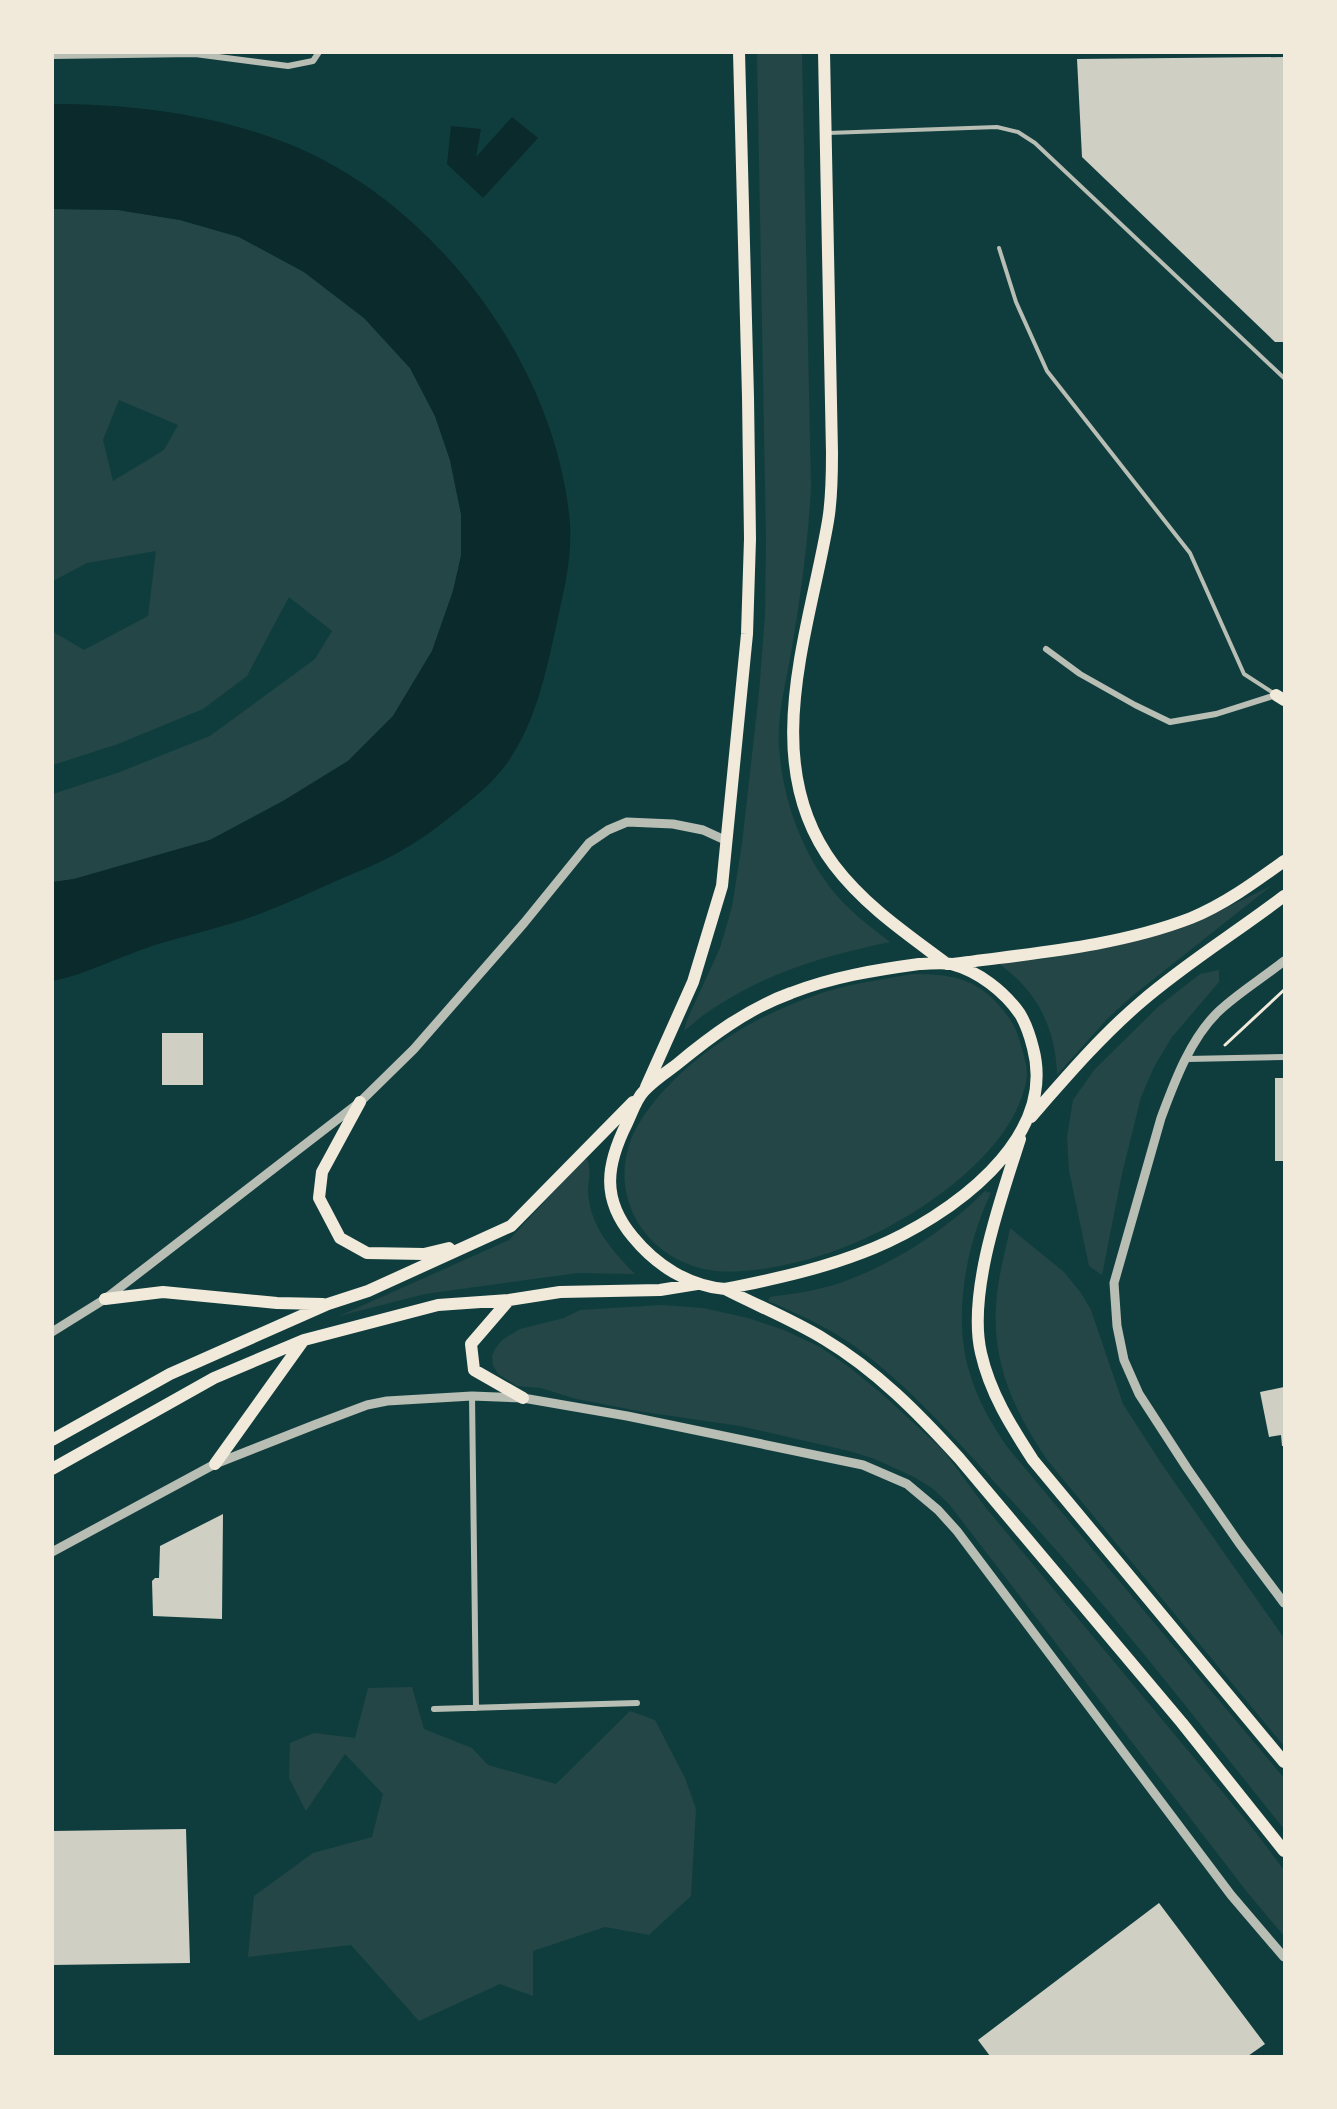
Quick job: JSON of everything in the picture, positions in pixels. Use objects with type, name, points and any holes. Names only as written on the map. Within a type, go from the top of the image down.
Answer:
[{"type":"highway","points":[[739,52],[750,538],[747,633],[722,886],[689,991],[643,1093],[616,1146],[612,1160],[610,1192],[615,1208],[627,1230],[648,1254],[665,1268],[680,1277],[725,1289],[825,1340],[867,1369],[933,1429],[1175,1714],[1284,1851]]},
{"type":"highway","points":[[824,52],[831,490],[825,540],[797,677],[793,716],[796,776],[809,822],[817,840],[834,866],[856,891],[881,915],[950,964],[975,975],[994,987],[1020,1015],[1028,1029],[1037,1064],[1034,1100],[996,1217],[983,1279],[977,1324],[981,1353],[995,1397],[1006,1419],[1033,1460],[1284,1762]]},
{"type":"highway","points":[[52,1440],[170,1374],[328,1304],[368,1291],[511,1226],[643,1093],[731,1022],[772,1000],[846,976],[886,968],[950,964],[1083,945],[1164,927],[1192,917],[1238,894],[1284,861]]},
{"type":"highway","points":[[725,1289],[802,1272],[851,1256],[901,1234],[945,1208],[1002,1158],[1026,1123],[1110,1030],[1192,961],[1235,933],[1284,896]]},
{"type":"highway","points":[[360,1102],[322,1172],[319,1198],[340,1238],[367,1253],[424,1254],[476,1241]]},
{"type":"highway","points":[[52,1469],[214,1378],[304,1340],[438,1305],[510,1300],[560,1292],[660,1290],[701,1284]]},
{"type":"highway","points":[[105,1299],[163,1292],[277,1303],[328,1304]]},
{"type":"highway","points":[[510,1300],[471,1344],[474,1370],[524,1398]]},
{"type":"highway","points":[[215,1464],[304,1340]]},
{"type":"street","points":[[52,56],[195,54],[288,66],[313,61],[319,52]]},
{"type":"street","points":[[1046,649],[1080,674],[1170,722],[1216,714],[1282,695]]},
{"type":"street","points":[[52,1332],[105,1299],[360,1102],[414,1049],[589,843],[608,830],[627,822],[673,824],[703,830],[727,841]]},
{"type":"street","points":[[1284,961],[1217,1013],[1195,1042],[1161,1118],[1114,1283],[1119,1338],[1124,1360],[1139,1394],[1220,1515],[1284,1603]]},
{"type":"street","points":[[1187,1059],[1284,1057]]},
{"type":"street","points":[[472,1396],[476,1708]]},
{"type":"street","points":[[52,1552],[215,1464],[367,1405],[387,1401],[472,1396],[524,1398],[627,1416],[873,1468],[907,1484],[939,1510],[976,1554],[1231,1894],[1284,1957]]},
{"type":"street","points":[[434,1709],[637,1703]]},
{"type":"lane","points":[[826,134],[997,127],[1018,132],[1035,143],[1284,378]]},
{"type":"lane","points":[[999,248],[1016,302],[1047,370],[1190,553],[1244,674],[1282,695]]},
{"type":"path","points":[[1211,1059],[1284,990]]},
{"type":"shaded area","points":[[757,53],[802,53],[811,488],[801,588],[779,721],[781,766],[796,826],[814,864],[838,897],[890,942],[822,959],[758,983],[708,1012],[684,1031],[720,948],[732,907],[742,844],[759,693],[765,615],[766,540]]},
{"type":"shaded area","points":[[53,104],[143,109],[232,125],[289,144],[343,171],[393,206],[439,249],[480,297],[515,351],[542,407],[561,466],[570,537],[569,562],[548,664],[528,726],[507,763],[479,793],[420,839],[371,866],[253,916],[152,946],[53,981],[53,882],[74,879],[210,840],[283,801],[348,761],[393,716],[432,651],[453,591],[461,556],[461,514],[450,460],[435,416],[410,368],[364,318],[304,272],[239,237],[180,220],[118,210],[53,209]]},
{"type":"shaded area","points":[[512,117],[538,138],[483,198],[447,164],[451,126],[481,129],[476,157]]},
{"type":"shaded area","points":[[53,209],[118,210],[180,220],[239,237],[304,272],[364,318],[410,368],[435,416],[450,460],[461,514],[461,556],[453,591],[432,651],[393,716],[348,761],[283,801],[210,840],[74,879],[53,882],[53,794],[120,772],[210,736],[315,659],[332,631],[289,597],[247,676],[203,709],[118,744],[53,765],[52,631],[84,650],[148,616],[156,551],[87,563],[53,581]],"holes":[[[119,400],[178,425],[164,450],[113,481],[103,440]]]},
{"type":"shaded area","points":[[1271,886],[1131,997],[1107,1019],[1057,1075],[1053,1041],[1041,1011],[1022,984],[996,962],[1043,959],[1118,945],[1207,917]]},
{"type":"shaded area","points":[[1219,970],[1219,982],[1172,1037],[1154,1067],[1141,1097],[1122,1174],[1102,1275],[1089,1266],[1069,1170],[1067,1137],[1073,1100],[1094,1070],[1159,1006],[1200,974]]},
{"type":"shaded area","points":[[912,974],[954,977],[976,986],[997,1003],[1017,1033],[1026,1063],[1026,1082],[1017,1109],[1002,1134],[982,1158],[931,1200],[877,1233],[831,1252],[786,1265],[736,1271],[709,1270],[688,1264],[670,1255],[654,1243],[641,1228],[632,1210],[626,1191],[625,1170],[628,1149],[635,1130],[650,1107],[670,1084],[688,1067],[728,1038],[793,1004],[827,991]]},
{"type":"shaded area","points":[[587,1159],[590,1171],[588,1192],[593,1216],[611,1247],[635,1274],[578,1273],[425,1294],[339,1316],[509,1240],[582,1161]]},
{"type":"shaded area","points":[[985,1191],[991,1193],[982,1213],[969,1258],[962,1306],[965,1353],[973,1384],[981,1403],[1008,1448],[1284,1778],[1284,1829],[1151,1662],[1048,1540],[917,1399],[853,1345],[812,1321],[768,1301],[770,1297],[834,1285],[895,1258],[934,1234]]},
{"type":"shaded area","points":[[1010,1228],[1064,1272],[1081,1293],[1091,1310],[1123,1404],[1163,1466],[1284,1638],[1284,1746],[1048,1461],[1026,1426],[1008,1388],[998,1348],[996,1327],[998,1286]]},
{"type":"shaded area","points":[[662,1305],[703,1308],[748,1318],[784,1330],[820,1347],[882,1394],[943,1450],[986,1508],[1250,1825],[1284,1870],[1284,1936],[1247,1892],[949,1504],[932,1488],[875,1459],[849,1451],[740,1426],[644,1412],[576,1399],[541,1388],[517,1386],[498,1374],[493,1365],[492,1356],[495,1349],[502,1340],[520,1329],[564,1318],[580,1310]]},
{"type":"shaded area","points":[[412,1687],[424,1729],[472,1748],[488,1765],[556,1784],[630,1711],[655,1720],[685,1778],[696,1809],[691,1896],[649,1935],[605,1927],[533,1951],[533,1996],[500,1984],[419,2021],[351,1945],[248,1957],[254,1896],[313,1853],[372,1837],[383,1794],[345,1754],[306,1811],[289,1778],[290,1743],[314,1733],[355,1738],[368,1688]]},
{"type":"building","points":[[1284,57],[1284,342],[1275,342],[1082,157],[1077,59]]},
{"type":"building","points":[[162,1033],[203,1033],[203,1085],[162,1085]]},
{"type":"building","points":[[1275,1078],[1284,1078],[1284,1161],[1275,1161]]},
{"type":"building","points":[[1284,1387],[1284,1446],[1282,1446],[1281,1435],[1269,1437],[1260,1392]]},
{"type":"building","points":[[223,1514],[222,1619],[153,1616],[152,1581],[159,1578],[160,1546]]},
{"type":"building","points":[[186,1829],[190,1963],[52,1965],[52,1831]]},
{"type":"building","points":[[1159,1903],[1265,2044],[1248,2056],[990,2056],[978,2040]]}]
